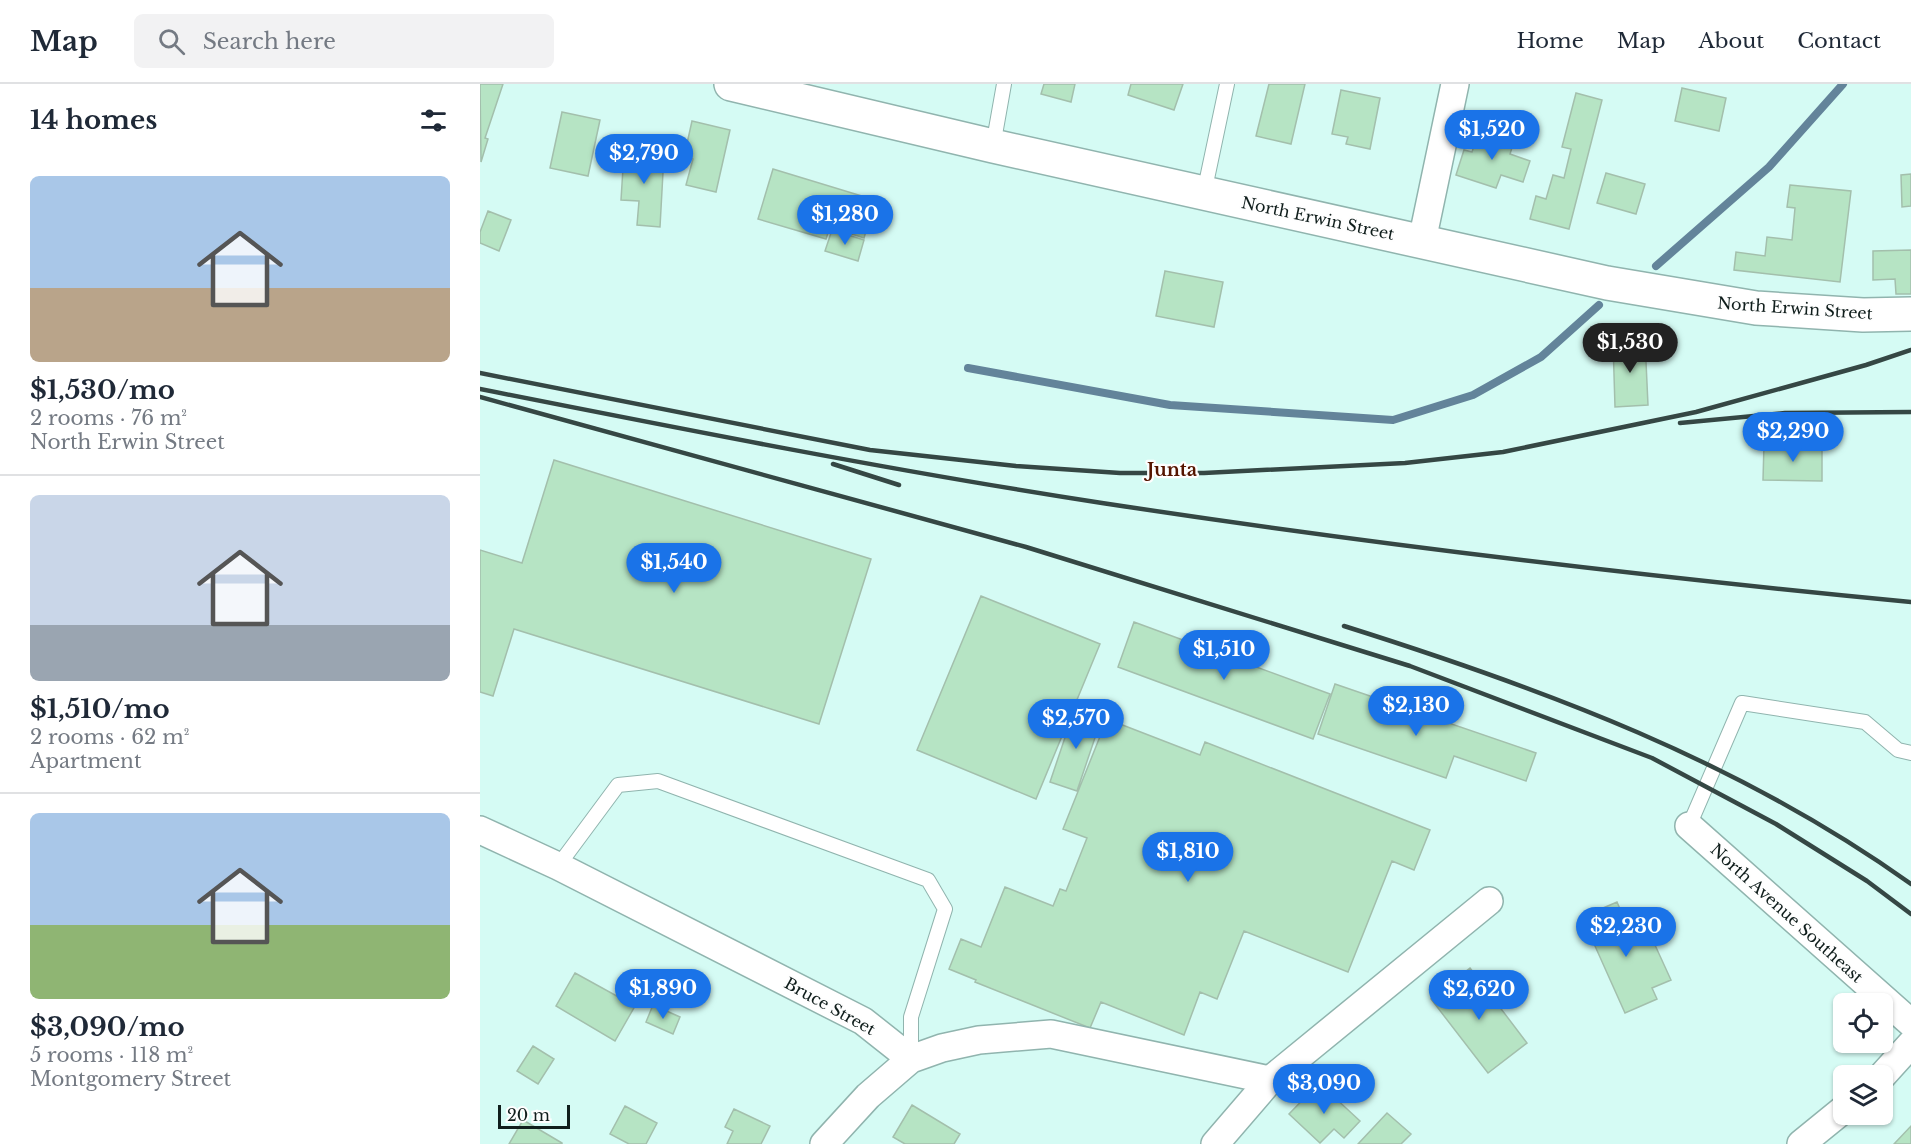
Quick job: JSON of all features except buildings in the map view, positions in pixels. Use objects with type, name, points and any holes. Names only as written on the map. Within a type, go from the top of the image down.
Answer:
[{"type":"street","name":"North Erwin Street","points":[[731,84],[802,92],[993,146],[1607,283],[1704,301],[1806,312],[1863,315],[1911,314]]},
{"type":"street","points":[[1422,241],[1455,84]]},
{"type":"street","name":"North Avenue Southeast","points":[[1689,826],[1911,1023]]},
{"type":"street","name":"Bruce Street","points":[[480,830],[558,866],[863,1021],[911,1059]]},
{"type":"street","points":[[1215,1144],[1270,1080],[1489,901]]},
{"type":"street","points":[[824,1144],[868,1096],[911,1059],[942,1048],[979,1040],[1052,1034],[1270,1080]]},
{"type":"street","points":[[1892,1065],[1911,1044]]},
{"type":"street","points":[[1802,1144],[1833,1118]]},
{"type":"lane","points":[[993,146],[1005,84]]},
{"type":"lane","points":[[1204,193],[1227,84]]},
{"type":"lane","points":[[1689,826],[1742,703],[1865,722],[1898,750],[1911,753]]},
{"type":"lane","points":[[558,866],[618,785],[658,781],[927,880],[945,909],[911,1017],[911,1059]]},
{"type":"waterway","points":[[1656,266],[1769,167],[1843,84]]},
{"type":"waterway","points":[[968,368],[1170,405],[1393,420],[1473,395],[1541,357],[1599,305]]},
{"type":"railway","points":[[480,373],[870,450],[1016,466],[1120,473],[1204,473],[1405,463],[1503,452],[1696,412],[1866,365],[1911,350]]},
{"type":"railway","points":[[480,389],[868,464],[1102,503],[1506,558],[1911,602]]},
{"type":"railway","points":[[480,397],[1026,547],[1410,666],[1652,758],[1776,824],[1867,881],[1911,914]]},
{"type":"railway","points":[[1680,423],[1785,413],[1911,412]]},
{"type":"railway","points":[[833,464],[899,485]]},
{"type":"railway","points":[[1344,626],[1493,676],[1638,732],[1778,801],[1845,840],[1911,884]]},
{"type":"district","name":"Junta","points":[[1172,470]]}]
